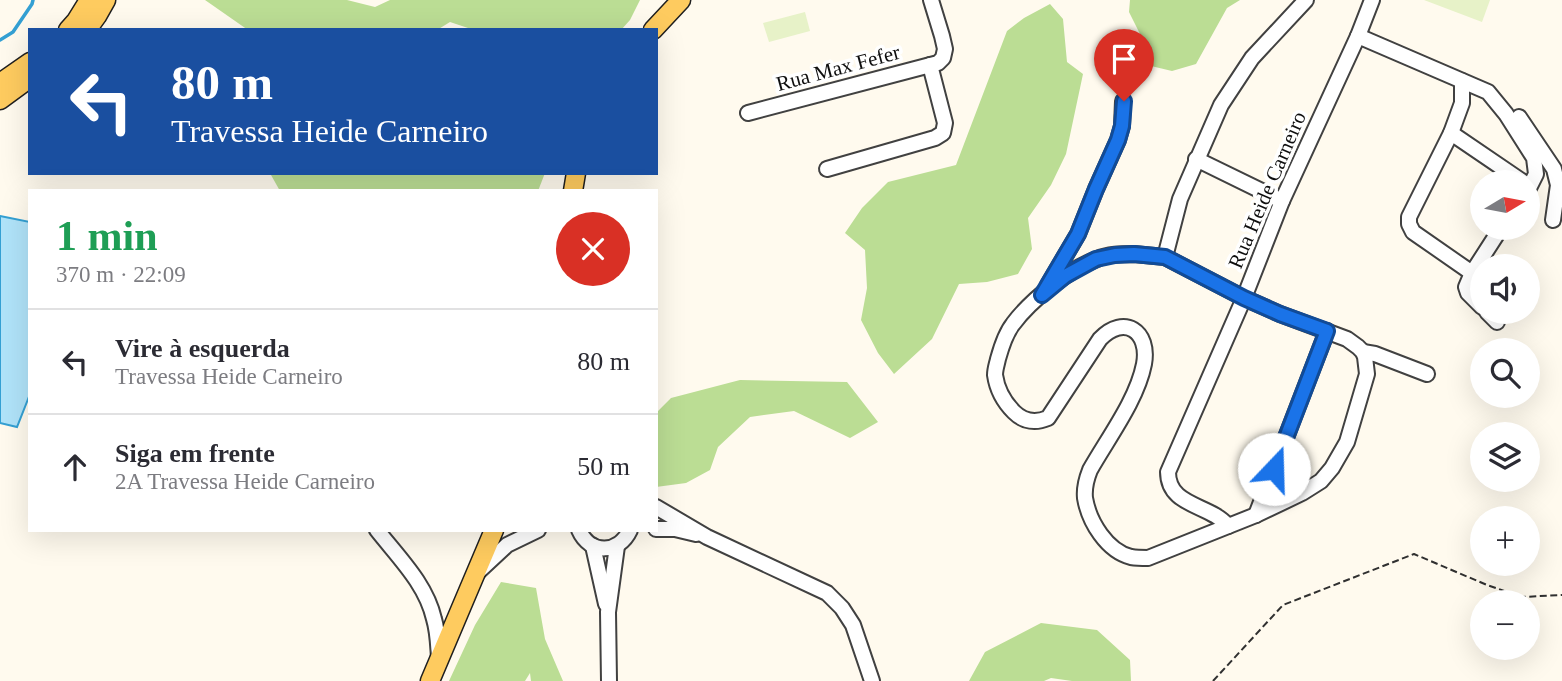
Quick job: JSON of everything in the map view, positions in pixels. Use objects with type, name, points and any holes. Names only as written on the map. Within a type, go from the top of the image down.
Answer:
[{"type":"main road","points":[[70,28],[89,0]]},
{"type":"main road","points":[[88,28],[106,0]]},
{"type":"main road","points":[[655,28],[681,0]]},
{"type":"main road","points":[[0,83],[28,63]]},
{"type":"main road","points":[[0,100],[28,79]]},
{"type":"main road","points":[[430,681],[493,532]]},
{"type":"street","points":[[827,169],[943,134],[945,123],[934,64],[943,58],[944,49],[931,0]]},
{"type":"street","points":[[1165,257],[1180,198],[1221,105],[1252,58],[1306,0]]},
{"type":"street","name":"Rua Heide Carneiro","points":[[1228,526],[1214,514],[1177,496],[1170,485],[1168,472],[1244,298],[1282,201],[1372,0]]},
{"type":"street","points":[[1358,36],[1488,92],[1501,94],[1554,169],[1558,185],[1553,220]]},
{"type":"street","name":"Rua Max Fefer","points":[[748,113],[934,64]]},
{"type":"street","points":[[1462,80],[1462,103],[1451,133],[1409,217],[1409,224],[1413,232],[1470,272]]},
{"type":"street","points":[[1488,92],[1506,114],[1534,158],[1536,170]]},
{"type":"street","points":[[1042,295],[1078,234],[1118,140],[1124,101]]},
{"type":"street","points":[[1451,133],[1504,170]]},
{"type":"street","points":[[1196,159],[1282,201]]},
{"type":"street","points":[[1115,255],[1165,257],[1244,298],[1347,340],[1363,352],[1367,374],[1347,442],[1321,481],[1256,515],[1148,558],[1132,557],[1112,547],[1097,530],[1085,499],[1085,482],[1130,401],[1143,365],[1142,338],[1134,329],[1128,327],[1108,331],[1048,418],[1036,422],[1018,416],[1005,403],[995,373],[1001,348],[1011,326],[1065,276],[1096,259],[1115,255]]},
{"type":"street","points":[[1256,515],[1327,331]]},
{"type":"street","points":[[1363,352],[1427,374]]},
{"type":"street","points":[[658,508],[708,537],[827,593],[842,608],[853,625],[872,681]]},
{"type":"street","points":[[658,530],[676,529],[708,537]]},
{"type":"street","points":[[379,532],[425,594],[434,618],[439,660]]},
{"type":"street","points":[[476,573],[509,537],[530,532]]},
{"type":"street","points":[[593,546],[617,546],[630,532]]},
{"type":"street","points":[[580,533],[593,546],[608,612]]},
{"type":"street","points":[[609,681],[608,612],[617,546]]},
{"type":"path","points":[[1213,681],[1283,605],[1414,554],[1522,597],[1562,595]]},
{"type":"green space","points":[[205,0],[347,0],[375,7],[390,0],[640,0],[623,28],[468,28],[450,22],[440,28],[245,28]]},
{"type":"green space","points":[[1130,0],[1240,0],[1227,8],[1196,64],[1172,71],[1151,66],[1146,46],[1129,12]]},
{"type":"green space","points":[[1424,0],[1490,0],[1482,22]]},
{"type":"green space","points":[[1050,4],[1063,19],[1067,62],[1083,74],[1066,154],[1051,185],[1028,218],[1032,249],[1018,274],[987,282],[959,284],[932,339],[894,374],[878,353],[861,320],[867,288],[865,250],[845,233],[862,208],[888,182],[956,165],[1007,31]]},
{"type":"green space","points":[[805,12],[810,31],[769,42],[763,23]]},
{"type":"green space","points":[[271,175],[544,175],[539,189],[279,189]]},
{"type":"green space","points":[[740,380],[847,382],[878,422],[850,438],[794,411],[750,417],[718,447],[710,470],[686,483],[658,487],[658,411],[671,398]]},
{"type":"green space","points":[[501,582],[536,588],[545,639],[563,681],[531,681],[530,673],[525,681],[449,681],[475,625]]},
{"type":"green space","points":[[1041,623],[1097,630],[1130,660],[1131,681],[1072,681],[1051,678],[1044,681],[969,681],[985,652]]},
{"type":"water","points":[[0,216],[28,222],[28,399],[17,427],[0,423]]},
{"type":"waterway","points":[[0,40],[13,32],[33,0]]},
{"type":"route","points":[[1124,101],[1118,140],[1078,234],[1042,295],[1065,276],[1096,259],[1134,254],[1165,257],[1244,298],[1327,331],[1274,469]]}]
